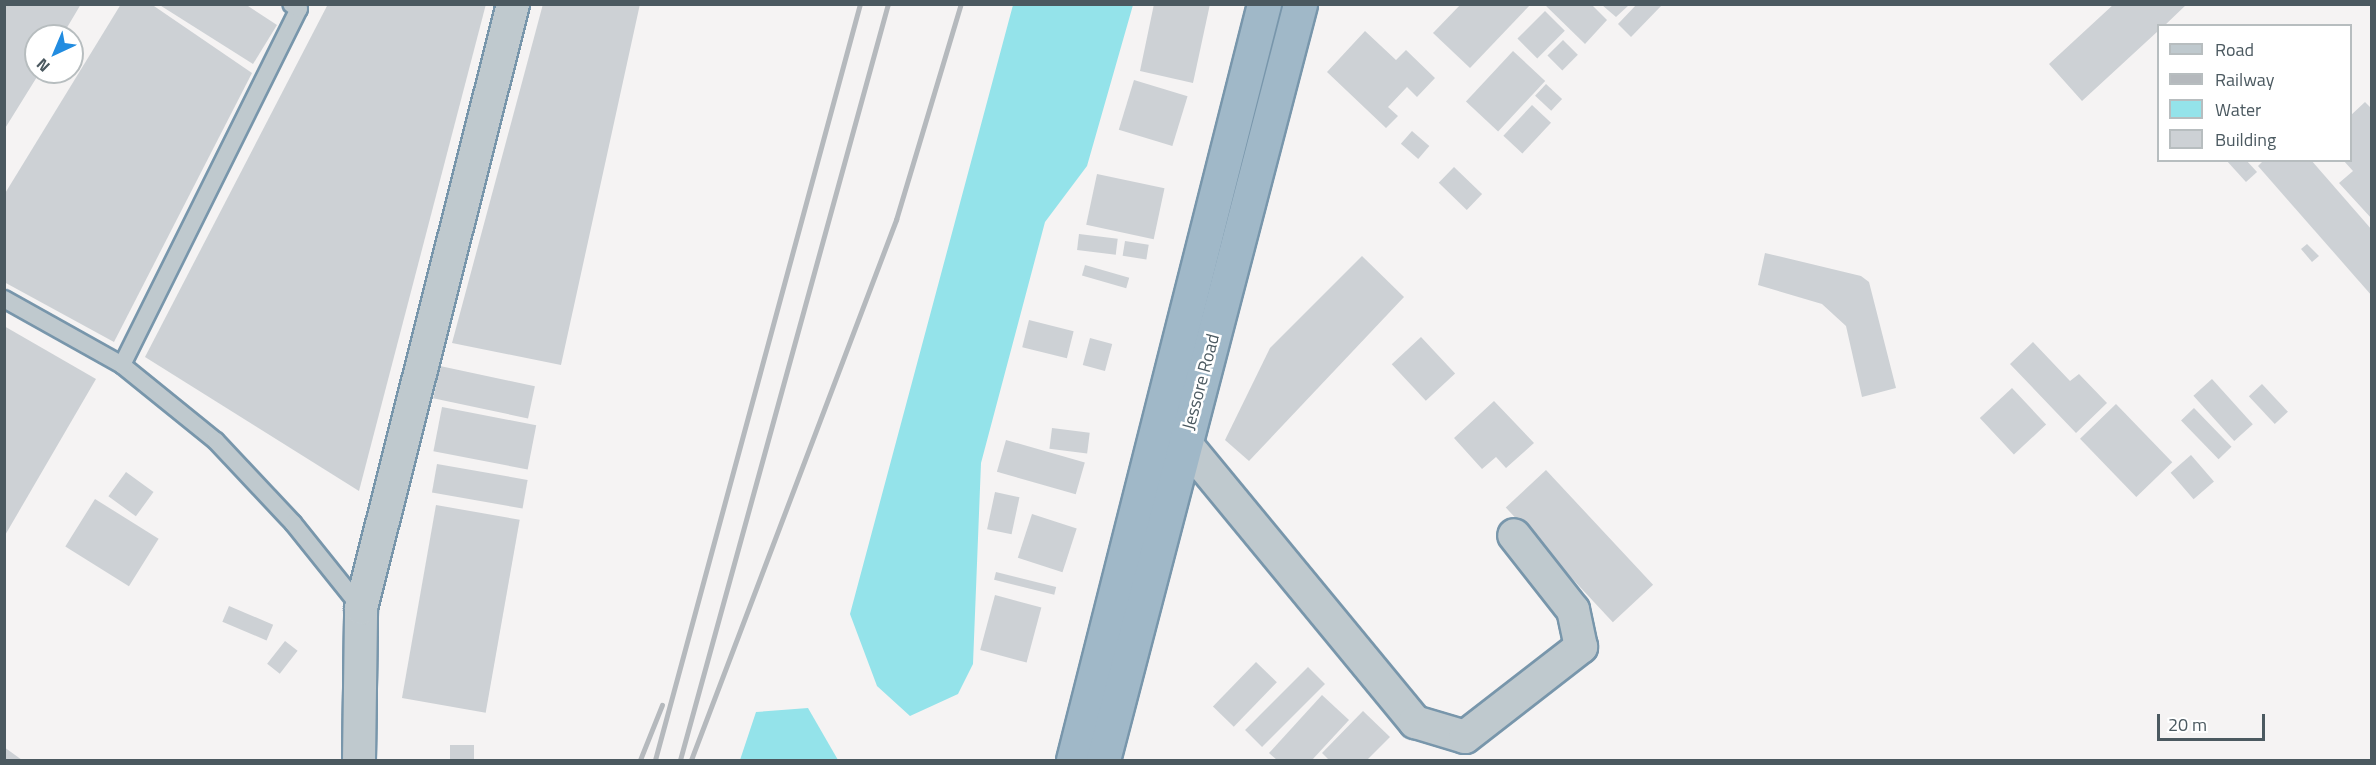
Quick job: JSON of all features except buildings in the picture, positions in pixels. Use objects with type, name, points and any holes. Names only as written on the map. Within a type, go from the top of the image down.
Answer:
[{"type":"highway","name":"Jessore Road","points":[[1073,760],[1264,4]]},
{"type":"highway","name":"Jessore Road","points":[[1103,760],[1300,4]]},
{"type":"street","points":[[359,760],[361,608],[513,4]]},
{"type":"street","points":[[1185,443],[1414,722],[1465,737],[1581,647],[1573,610],[1514,536]]},
{"type":"lane","points":[[122,365],[299,9],[291,4]]},
{"type":"lane","points":[[4,299],[122,365],[216,441],[293,523],[361,608]]},
{"type":"water","points":[[1013,5],[1133,5],[1087,166],[1045,222],[981,463],[973,664],[958,694],[910,716],[877,686],[850,614]]},
{"type":"water","points":[[808,708],[838,760],[740,760],[756,712]]},
{"type":"railway","points":[[655,760],[860,4]]},
{"type":"railway","points":[[680,760],[888,4]]},
{"type":"railway","points":[[691,760],[896,220],[961,4]]},
{"type":"railway","points":[[640,760],[662,705]]}]
